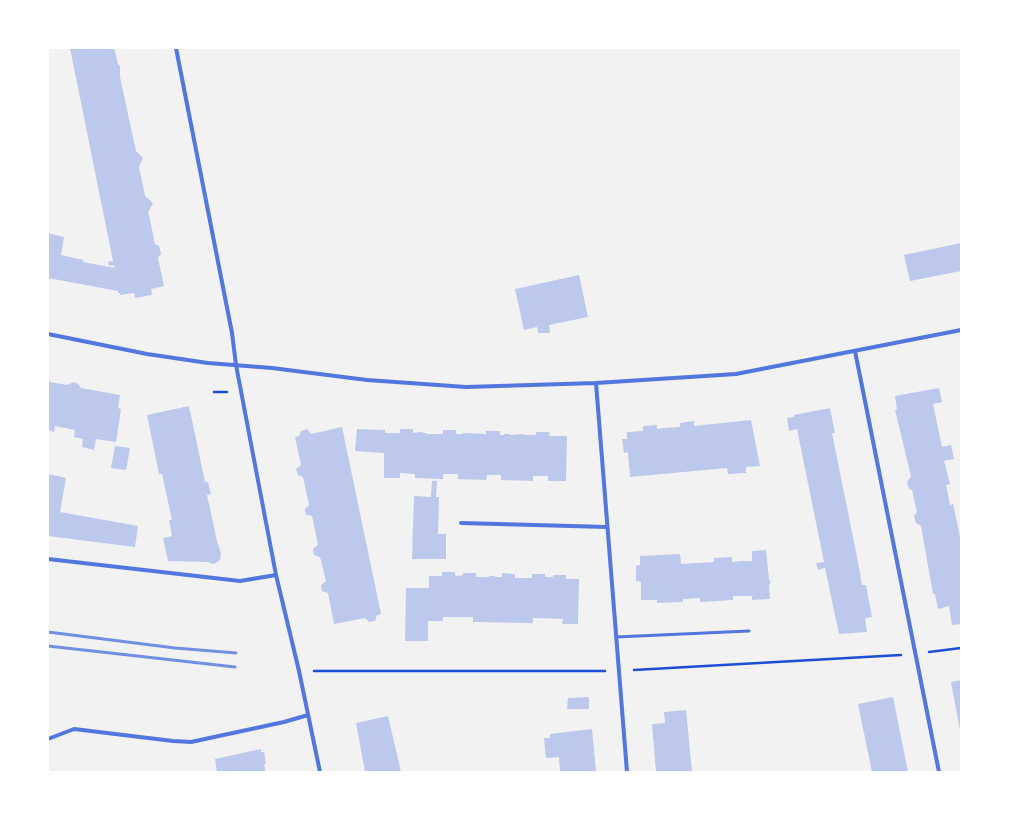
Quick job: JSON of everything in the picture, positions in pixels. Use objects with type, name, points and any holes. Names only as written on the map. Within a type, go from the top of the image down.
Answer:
[{"type":"street","points":[[176,48],[232,333],[236,365],[276,575],[300,671],[320,772]]},
{"type":"street","points":[[48,334],[147,354],[208,363],[272,368],[367,380],[466,387],[596,383],[736,374],[961,330]]},
{"type":"street","points":[[855,351],[939,772]]},
{"type":"street","points":[[596,383],[627,772]]},
{"type":"street","points":[[461,523],[607,527]]},
{"type":"street","points":[[48,559],[240,581],[276,575]]},
{"type":"street","points":[[48,739],[74,730],[191,742],[284,722],[308,715]]},
{"type":"lane","points":[[616,637],[749,631]]},
{"type":"path","points":[[214,392],[232,393]]},
{"type":"building","points":[[70,48],[114,48],[118,64],[120,66],[120,77],[136,151],[143,158],[139,167],[145,196],[153,203],[148,212],[155,244],[159,246],[161,254],[158,258],[164,286],[151,289],[152,295],[135,298],[134,293],[120,295],[118,291],[48,278],[48,233],[64,237],[61,255],[83,260],[83,262],[115,268],[114,265],[109,266],[108,262],[113,261]]},
{"type":"building","points":[[961,243],[961,271],[910,281],[904,255]]},
{"type":"building","points":[[579,275],[588,317],[549,325],[550,333],[538,333],[537,327],[524,330],[515,289]]},
{"type":"building","points":[[48,379],[50,382],[67,385],[74,382],[81,388],[120,395],[118,408],[121,409],[116,442],[96,439],[94,450],[82,447],[83,439],[74,437],[75,430],[55,426],[54,432],[48,430]]},
{"type":"building","points":[[939,388],[942,402],[933,404],[942,447],[951,445],[954,459],[944,461],[950,484],[946,485],[950,505],[953,504],[961,541],[961,624],[952,625],[949,606],[938,609],[935,594],[933,594],[921,526],[916,523],[914,516],[917,512],[912,490],[909,489],[907,482],[911,477],[895,410],[897,409],[895,396]]},
{"type":"building","points":[[189,406],[205,482],[208,482],[211,494],[207,495],[221,553],[220,560],[214,564],[207,562],[168,561],[163,538],[172,536],[169,520],[172,520],[162,474],[159,474],[147,415]]},
{"type":"building","points":[[830,408],[835,433],[832,433],[862,585],[866,585],[872,617],[865,618],[867,632],[839,634],[825,568],[818,570],[816,563],[824,562],[797,429],[789,431],[787,418],[794,417],[794,415]]},
{"type":"building","points":[[751,420],[760,466],[746,467],[746,473],[728,474],[727,468],[630,477],[628,452],[624,453],[622,439],[627,439],[627,432],[643,431],[643,426],[657,425],[657,429],[680,427],[680,423],[694,421],[694,426]]},
{"type":"building","points":[[342,427],[381,614],[377,615],[375,621],[369,622],[365,618],[334,624],[328,593],[322,591],[321,585],[326,581],[320,557],[314,555],[313,549],[318,545],[312,516],[306,515],[305,509],[309,505],[303,477],[298,475],[296,469],[301,465],[295,437],[299,436],[301,431],[307,429],[311,434]]},
{"type":"building","points":[[357,429],[385,430],[385,433],[400,433],[400,429],[413,429],[413,433],[421,432],[428,434],[443,434],[443,430],[456,430],[456,434],[486,434],[486,431],[500,431],[500,435],[536,435],[536,432],[550,432],[549,436],[567,436],[566,481],[548,481],[548,476],[533,476],[533,481],[501,480],[501,475],[487,475],[486,480],[458,479],[458,474],[443,474],[443,479],[415,478],[415,474],[400,473],[400,478],[384,478],[384,453],[355,451]]},
{"type":"building","points":[[115,446],[130,448],[126,470],[111,468]]},
{"type":"building","points":[[48,474],[66,478],[60,512],[138,526],[135,547],[48,536]]},
{"type":"building","points":[[432,481],[437,481],[436,497],[439,497],[438,534],[446,534],[446,559],[412,559],[414,496],[431,497]]},
{"type":"building","points":[[766,550],[769,580],[771,582],[769,585],[770,599],[752,600],[752,596],[733,596],[733,600],[700,602],[700,598],[683,599],[683,602],[657,603],[657,600],[641,600],[641,582],[636,581],[636,566],[640,565],[640,556],[680,554],[681,564],[714,562],[714,558],[732,557],[732,562],[752,561],[752,551]]},
{"type":"building","points":[[442,572],[455,572],[455,575],[457,576],[463,575],[463,573],[476,573],[476,577],[502,577],[502,573],[515,574],[515,578],[532,578],[532,574],[545,574],[545,577],[553,577],[553,575],[566,575],[566,579],[579,579],[578,624],[562,624],[563,619],[533,618],[533,623],[473,622],[473,617],[443,617],[443,621],[428,621],[428,641],[405,641],[406,588],[429,588],[429,576],[442,576]]},
{"type":"building","points":[[961,680],[961,729],[960,730],[951,682]]},
{"type":"building","points":[[589,697],[589,709],[567,709],[568,698]]},
{"type":"building","points":[[893,697],[908,772],[872,772],[858,704]]},
{"type":"building","points":[[686,710],[692,772],[656,772],[652,724],[665,723],[664,712]]},
{"type":"building","points":[[388,716],[401,772],[365,772],[356,723]]},
{"type":"building","points":[[592,729],[596,772],[560,772],[559,757],[546,758],[544,738],[550,738],[550,734]]},
{"type":"building","points":[[261,749],[261,752],[264,752],[266,763],[264,765],[266,772],[217,772],[215,759]]},
{"type":"railway","points":[[48,632],[175,648],[236,653]]},
{"type":"railway","points":[[48,646],[235,667]]}]
